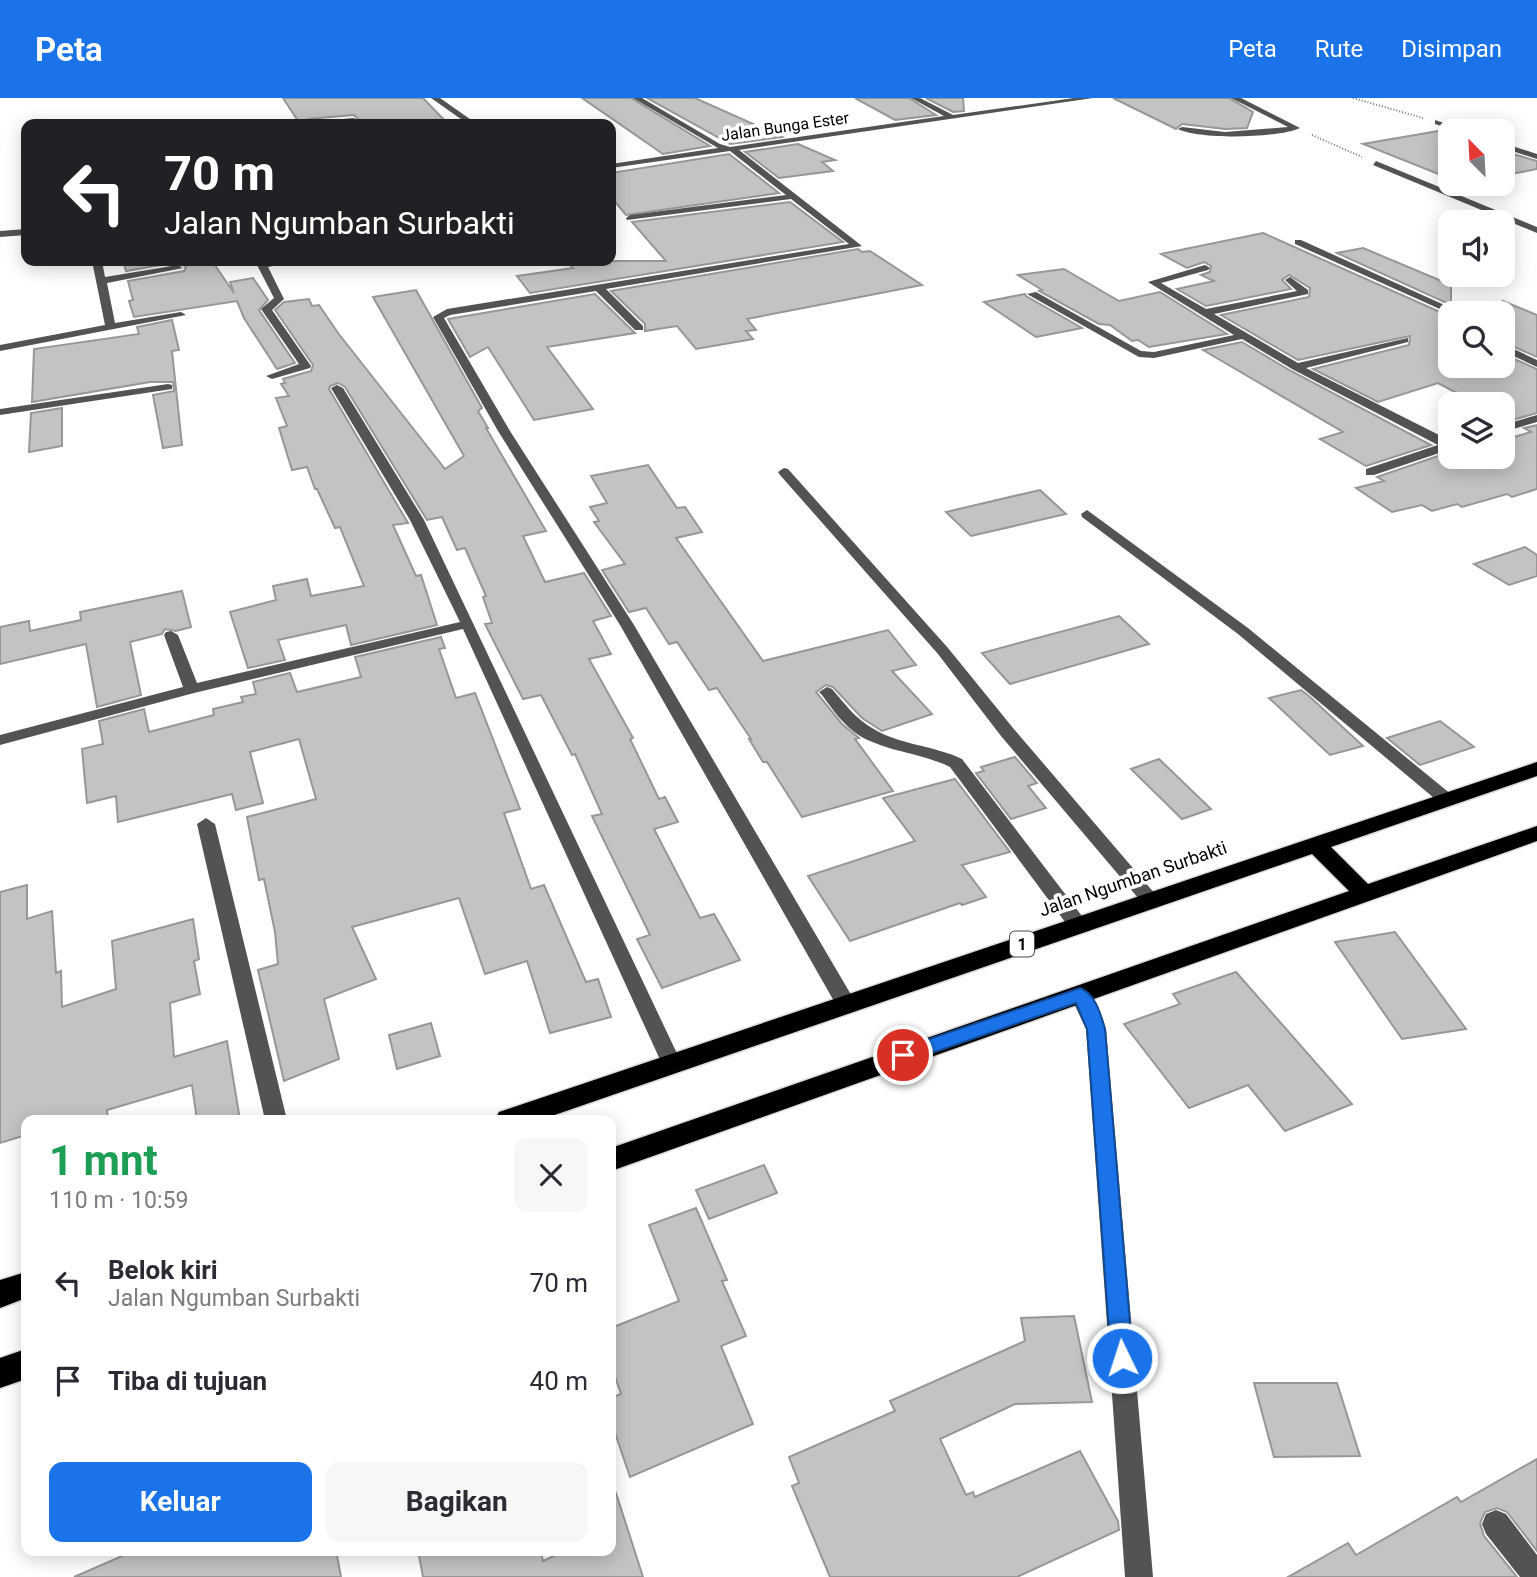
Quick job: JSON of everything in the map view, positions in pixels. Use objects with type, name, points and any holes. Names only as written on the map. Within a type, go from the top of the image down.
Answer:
[{"type":"highway","name":"Jalan Ngumban Surbakti","points":[[523,1115],[1537,769]]},
{"type":"highway","points":[[616,1157],[1537,833]]},
{"type":"highway","points":[[1315,844],[1365,894]]},
{"type":"highway","points":[[0,1294],[21,1286]]},
{"type":"highway","points":[[0,1373],[21,1366]]},
{"type":"street","points":[[435,98],[466,119]]},
{"type":"street","points":[[637,98],[717,146],[734,150],[857,246],[447,312],[438,317],[503,431],[626,625],[846,1004]]},
{"type":"street","points":[[915,98],[951,117]]},
{"type":"street","name":"Jalan Bunga Ester","points":[[616,165],[734,150],[1053,100],[1089,98]]},
{"type":"street","points":[[1235,98],[1296,128]]},
{"type":"street","points":[[1182,129],[1232,136],[1296,128]]},
{"type":"street","points":[[1516,149],[1534,154]]},
{"type":"street","points":[[1376,163],[1537,230]]},
{"type":"street","points":[[631,218],[794,196]]},
{"type":"street","points":[[0,234],[21,232]]},
{"type":"street","points":[[1297,242],[1438,305]]},
{"type":"street","points":[[98,266],[111,327]]},
{"type":"street","points":[[262,266],[279,299],[266,309],[306,366],[272,376]]},
{"type":"street","points":[[101,281],[178,268]]},
{"type":"street","points":[[1205,268],[1153,281],[1296,367],[1438,439]]},
{"type":"street","points":[[1204,313],[1304,292],[1290,280]]},
{"type":"street","points":[[600,289],[639,328]]},
{"type":"street","points":[[1032,294],[1139,354],[1154,355],[1243,337]]},
{"type":"street","points":[[0,348],[181,315]]},
{"type":"street","points":[[1296,367],[1404,340]]},
{"type":"street","points":[[1515,353],[1537,364]]},
{"type":"street","points":[[0,412],[168,387]]},
{"type":"street","points":[[337,388],[417,520],[672,1064]]},
{"type":"street","points":[[1515,425],[1537,418]]},
{"type":"street","points":[[1370,472],[1438,449]]},
{"type":"street","points":[[784,472],[943,650],[1007,732],[1150,901]]},
{"type":"street","points":[[1087,514],[1243,631],[1446,799]]},
{"type":"street","points":[[0,740],[192,690],[468,624]]},
{"type":"street","points":[[171,635],[192,690]]},
{"type":"street","points":[[827,692],[850,719],[867,733],[887,741],[938,753],[956,763],[1078,925]]},
{"type":"street","points":[[206,824],[275,1115]]},
{"type":"street","points":[[1080,995],[1090,1011],[1096,1029],[1139,1577]]},
{"type":"street","points":[[1496,1524],[1537,1577]]},
{"type":"path","points":[[1353,98],[1438,122]]},
{"type":"path","points":[[1296,128],[1340,147]]},
{"type":"building","points":[[283,98],[423,98],[443,119],[358,119],[354,115],[297,119]]},
{"type":"building","points":[[582,98],[631,98],[710,146],[663,154]]},
{"type":"building","points":[[647,98],[695,98],[782,137],[730,144]]},
{"type":"building","points":[[855,98],[909,98],[936,115],[895,120]]},
{"type":"building","points":[[926,98],[963,98],[964,111],[953,112]]},
{"type":"building","points":[[1113,98],[1229,98],[1253,112],[1247,128],[1225,129],[1182,124],[1176,129]]},
{"type":"building","points":[[1438,131],[1438,174],[1363,144]]},
{"type":"building","points":[[798,144],[835,160],[822,162],[833,171],[779,178],[745,152]]},
{"type":"building","points":[[729,154],[779,193],[626,215],[616,203],[616,172]]},
{"type":"building","points":[[1516,155],[1537,161],[1537,169],[1516,173]]},
{"type":"building","points":[[790,202],[843,242],[530,293],[517,276],[573,268],[571,266],[616,266],[616,261],[666,261],[632,222]]},
{"type":"building","points":[[1263,233],[1438,311],[1438,378],[1515,378],[1515,359],[1537,369],[1537,413],[1515,419],[1515,392],[1455,392],[1438,383],[1378,402],[1313,369],[1409,345],[1410,336],[1298,360],[1221,315],[1309,297],[1310,288],[1289,275],[1282,280],[1291,289],[1206,306],[1177,289],[1214,281],[1201,275],[1210,272],[1211,266],[1204,262],[1187,268],[1161,254]]},
{"type":"building","points":[[1363,248],[1438,280],[1438,287],[1451,287],[1451,301],[1442,301],[1337,253]]},
{"type":"building","points":[[858,249],[862,252],[870,251],[922,285],[747,319],[756,330],[746,331],[753,339],[696,349],[677,326],[645,331],[645,324],[611,291]]},
{"type":"building","points":[[124,266],[155,266],[126,271]]},
{"type":"building","points":[[215,266],[234,293],[230,282],[253,278],[268,300],[259,310],[295,363],[277,369],[244,318],[237,301],[134,317],[129,301],[133,300],[128,281],[184,271],[186,267]]},
{"type":"building","points":[[1064,269],[1119,301],[1160,292],[1227,334],[1149,347],[1138,340],[1132,341],[1110,325],[1099,324],[1039,291],[1042,290],[1018,275]]},
{"type":"building","points":[[416,290],[482,408],[478,411],[486,428],[546,531],[523,536],[545,582],[584,573],[611,616],[593,621],[611,654],[589,659],[633,738],[630,739],[659,799],[665,797],[678,822],[654,829],[700,918],[714,914],[740,960],[662,988],[637,939],[650,935],[592,816],[602,814],[575,754],[572,755],[541,695],[523,699],[485,624],[492,623],[483,597],[486,596],[465,548],[457,550],[442,517],[427,520],[345,387],[338,383],[329,389],[408,523],[393,525],[416,576],[421,575],[437,625],[351,645],[346,625],[278,640],[285,660],[248,668],[230,612],[276,600],[273,586],[307,579],[311,596],[364,586],[340,527],[335,528],[307,467],[292,470],[279,428],[287,426],[276,398],[289,396],[281,384],[285,383],[283,379],[311,371],[313,365],[275,310],[284,302],[309,299],[312,306],[319,305],[445,469],[464,456],[373,297]]},
{"type":"building","points":[[595,294],[635,333],[547,347],[593,409],[534,420],[488,347],[470,357],[448,319]]},
{"type":"building","points":[[1025,294],[1082,328],[1036,337],[984,302]]},
{"type":"building","points":[[1515,306],[1537,315],[1537,357],[1515,347]]},
{"type":"building","points":[[172,320],[179,350],[172,351],[182,445],[163,448],[153,395],[174,391],[173,382],[150,382],[32,402],[34,349],[139,334],[137,327]]},
{"type":"building","points":[[1242,342],[1431,445],[1366,466],[1320,439],[1343,432],[1203,350]]},
{"type":"building","points":[[62,408],[62,446],[29,452],[31,413]]},
{"type":"building","points":[[1537,425],[1537,489],[1512,497],[1507,494],[1462,507],[1457,504],[1432,511],[1422,505],[1392,512],[1356,488],[1384,481],[1377,477],[1438,456],[1438,469],[1515,469],[1515,437],[1531,432],[1524,428]]},
{"type":"building","points":[[648,465],[677,508],[685,507],[702,532],[676,538],[763,661],[888,630],[916,665],[892,671],[932,714],[882,731],[862,718],[833,687],[826,685],[816,692],[842,724],[859,738],[855,739],[893,791],[802,817],[767,762],[763,762],[717,688],[709,690],[677,642],[669,644],[646,608],[629,612],[602,570],[625,564],[594,522],[599,521],[590,507],[607,503],[591,476]]},
{"type":"building","points":[[1040,490],[1066,514],[971,536],[946,512]]},
{"type":"building","points":[[1525,547],[1537,555],[1537,576],[1509,585],[1474,564]]},
{"type":"building","points":[[182,591],[191,627],[176,631],[165,629],[162,634],[130,642],[141,695],[97,707],[86,644],[0,664],[0,627],[29,621],[30,631],[81,620],[80,612]]},
{"type":"building","points":[[1119,616],[1149,644],[1010,684],[982,653]]},
{"type":"building","points":[[441,637],[445,648],[439,649],[456,698],[475,693],[520,809],[504,813],[531,889],[544,885],[586,982],[598,979],[611,1017],[550,1033],[527,961],[485,974],[459,898],[352,927],[376,979],[324,999],[339,1059],[284,1081],[258,970],[278,964],[275,932],[264,879],[259,880],[247,817],[316,799],[299,739],[250,752],[263,803],[236,810],[232,794],[118,822],[116,796],[87,803],[82,749],[103,744],[99,721],[144,709],[149,732],[214,715],[213,709],[243,702],[241,697],[256,694],[253,682],[290,673],[297,692],[361,677],[355,657]]},
{"type":"building","points":[[1301,690],[1363,746],[1330,755],[1269,698]]},
{"type":"building","points":[[1440,721],[1474,747],[1420,765],[1387,738]]},
{"type":"building","points":[[1015,757],[1037,783],[1028,786],[1046,808],[1011,819],[976,773],[984,771],[981,767]]},
{"type":"building","points":[[1159,759],[1211,809],[1182,819],[1131,769]]},
{"type":"building","points":[[955,779],[1010,852],[962,865],[986,897],[962,905],[960,903],[850,941],[808,876],[915,841],[883,798]]},
{"type":"building","points":[[27,885],[27,919],[52,911],[56,973],[61,971],[62,1007],[116,989],[112,941],[193,919],[199,959],[194,961],[200,994],[170,1003],[174,1057],[227,1041],[239,1115],[196,1115],[192,1085],[107,1110],[108,1115],[21,1115],[21,1137],[0,1143],[0,892]]},
{"type":"building","points":[[1395,932],[1466,1029],[1402,1039],[1335,942]]},
{"type":"building","points":[[1236,972],[1352,1104],[1285,1131],[1248,1085],[1189,1108],[1124,1024],[1180,1004],[1173,994]]},
{"type":"building","points":[[431,1023],[440,1056],[397,1069],[389,1035]]},
{"type":"building","points":[[764,1165],[777,1193],[709,1219],[696,1190]]},
{"type":"building","points":[[696,1208],[727,1280],[722,1281],[746,1336],[721,1346],[753,1424],[630,1477],[616,1436],[616,1396],[621,1394],[616,1380],[616,1326],[679,1301],[649,1225]]},
{"type":"building","points":[[1074,1316],[1092,1402],[1015,1404],[940,1439],[966,1495],[973,1492],[975,1497],[1080,1451],[1118,1521],[1119,1530],[1017,1577],[830,1577],[792,1486],[799,1483],[789,1457],[895,1411],[890,1401],[1025,1341],[1021,1318]]},
{"type":"building","points":[[1254,1383],[1337,1383],[1360,1456],[1274,1457]]},
{"type":"building","points":[[1537,1459],[1537,1551],[1507,1512],[1497,1508],[1485,1512],[1480,1523],[1484,1536],[1517,1577],[1288,1577],[1348,1543],[1356,1555],[1457,1497],[1461,1502]]},
{"type":"building","points":[[616,1493],[643,1577],[423,1577],[419,1556],[542,1556],[543,1561],[554,1556],[616,1556]]},
{"type":"building","points":[[122,1556],[337,1556],[341,1577],[74,1577]]},
{"type":"route","points":[[903,1055],[1080,995],[1090,1011],[1096,1029],[1122,1358]]}]
